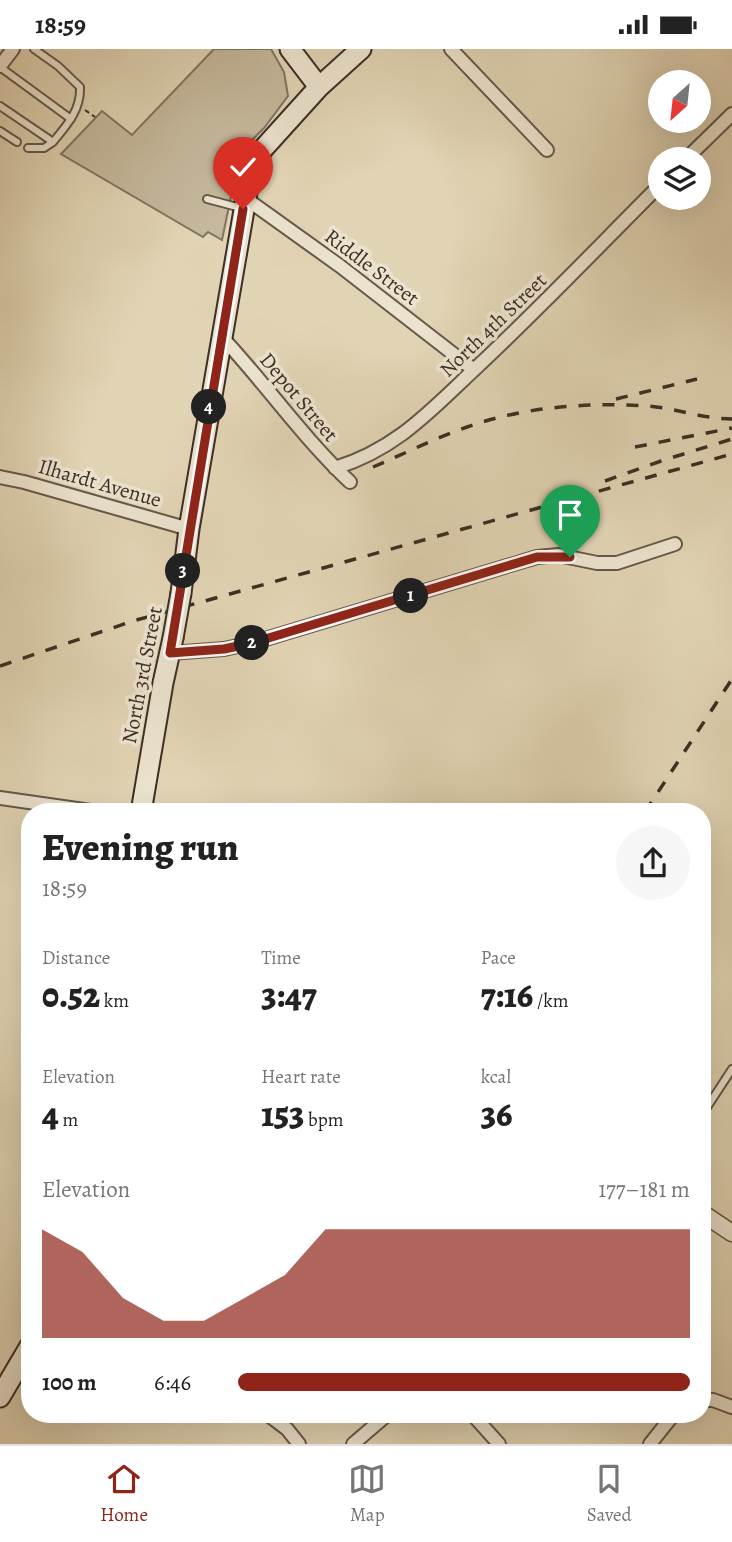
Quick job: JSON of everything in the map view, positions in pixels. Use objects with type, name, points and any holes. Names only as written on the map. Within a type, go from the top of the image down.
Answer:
[{"type":"main road","points":[[290,49],[320,87]]},
{"type":"main road","name":"North 3rd Street","points":[[143,803],[181,593],[221,335],[249,181],[262,150],[320,87],[361,49]]},
{"type":"main road","points":[[0,1397],[21,1361]]},
{"type":"street","points":[[0,67],[13,49]]},
{"type":"street","points":[[451,49],[547,151]]},
{"type":"street","points":[[698,147],[732,114]]},
{"type":"street","name":"North 4th Street","points":[[335,468],[365,457],[393,442],[425,417],[526,321],[648,197]]},
{"type":"street","name":"Riddle Street","points":[[244,203],[340,266],[474,370]]},
{"type":"street","name":"Depot Street","points":[[221,335],[350,482]]},
{"type":"street","name":"Ilhardt Avenue","points":[[0,477],[189,529]]},
{"type":"street","points":[[171,645],[224,649],[252,643],[537,557],[558,555],[617,563],[675,544]]},
{"type":"street","points":[[0,798],[35,803]]},
{"type":"street","points":[[711,1219],[732,1233]]},
{"type":"street","points":[[711,1400],[732,1407]]},
{"type":"street","points":[[279,1423],[299,1444]]},
{"type":"street","points":[[353,1444],[378,1423]]},
{"type":"street","points":[[480,1423],[499,1444]]},
{"type":"street","points":[[650,1444],[667,1423]]},
{"type":"lane","points":[[28,148],[44,148],[53,142],[71,119],[80,100],[79,87],[58,66],[34,49]]},
{"type":"lane","points":[[0,67],[71,119]]},
{"type":"lane","points":[[0,106],[53,142]]},
{"type":"lane","points":[[0,131],[18,142]]},
{"type":"lane","points":[[207,199],[244,203]]},
{"type":"lane","points":[[711,1101],[732,1069]]},
{"type":"path","points":[[78,106],[95,117]]},
{"type":"shaded area","points":[[214,49],[271,49],[284,72],[288,96],[264,128],[247,145],[242,143],[222,240],[208,232],[203,237],[61,154],[102,111],[132,135]]},
{"type":"railway","points":[[616,399],[697,379]]},
{"type":"railway","points":[[373,467],[431,441],[488,420],[556,407],[658,407],[732,419]]},
{"type":"railway","points":[[635,447],[732,428]]},
{"type":"railway","points":[[605,481],[732,439]]},
{"type":"railway","points":[[0,666],[133,621],[732,454]]},
{"type":"railway","points":[[651,803],[732,679]]},
{"type":"route","points":[[243,209],[170,653],[224,649],[252,643],[537,557],[570,557]]}]
